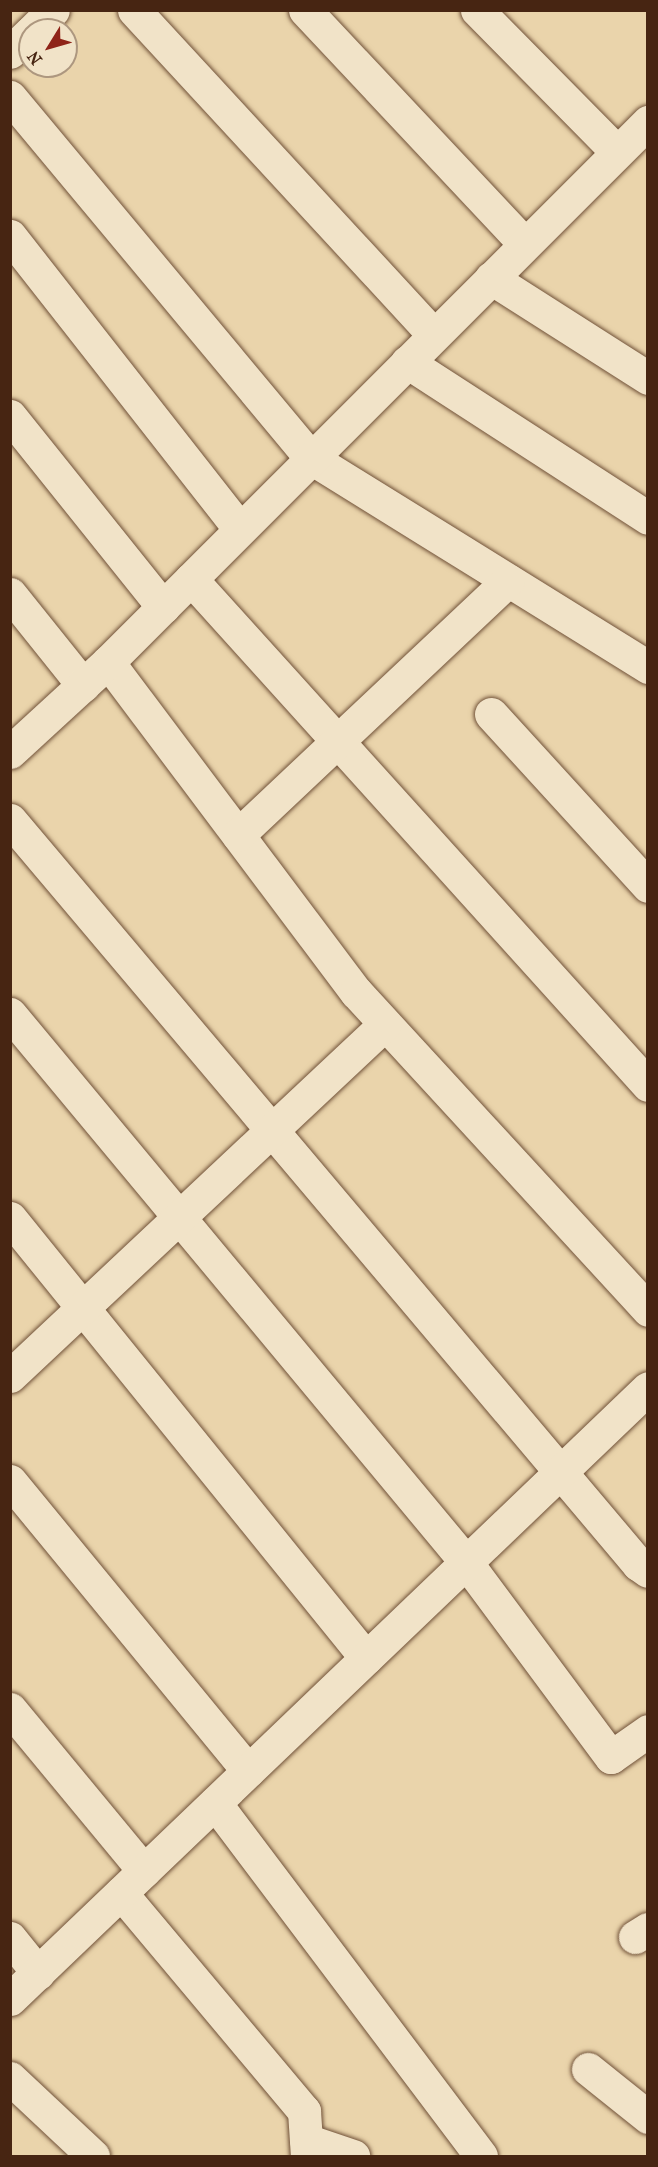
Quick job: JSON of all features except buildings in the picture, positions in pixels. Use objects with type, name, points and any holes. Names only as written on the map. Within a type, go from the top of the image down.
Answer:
[{"type":"street","points":[[134,10],[434,335]]},
{"type":"street","points":[[305,10],[525,244]]},
{"type":"street","points":[[477,10],[617,152]]},
{"type":"street","points":[[10,97],[311,458],[648,667]]},
{"type":"street","points":[[10,752],[108,662],[648,122]]},
{"type":"street","points":[[10,236],[240,530]]},
{"type":"street","points":[[491,278],[648,378]]},
{"type":"street","points":[[407,362],[648,518]]},
{"type":"street","points":[[10,416],[163,607]]},
{"type":"street","points":[[191,579],[648,1085]]},
{"type":"street","points":[[238,835],[508,580]]},
{"type":"street","points":[[10,594],[83,684]]},
{"type":"street","points":[[108,662],[356,992],[648,1310]]},
{"type":"street","points":[[490,714],[648,886]]},
{"type":"street","points":[[10,820],[638,1564],[648,1571]]},
{"type":"street","points":[[10,1014],[466,1562],[611,1757],[648,1731]]},
{"type":"street","points":[[10,1376],[385,1024]]},
{"type":"street","points":[[10,1218],[366,1658]]},
{"type":"street","points":[[10,1999],[648,1388]]},
{"type":"street","points":[[10,1481],[248,1771]]},
{"type":"street","points":[[10,1709],[144,1871]]},
{"type":"street","points":[[215,1803],[481,2157]]},
{"type":"street","points":[[121,1893],[304,2111],[306,2148],[353,2157]]},
{"type":"street","points":[[10,1938],[38,1973]]},
{"type":"street","points":[[588,2069],[648,2117]]},
{"type":"street","points":[[10,2078],[93,2157]]}]
